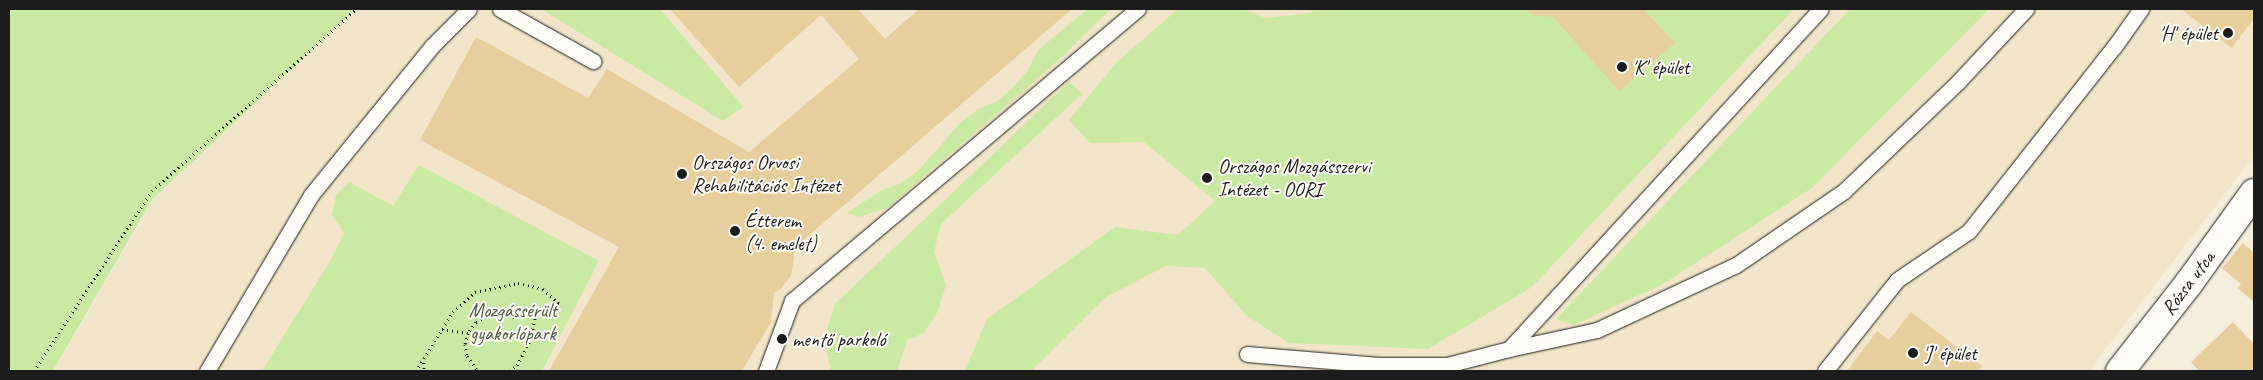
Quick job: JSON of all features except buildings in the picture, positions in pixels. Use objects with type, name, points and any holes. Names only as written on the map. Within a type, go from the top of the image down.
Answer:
[{"type":"street","name":"Rózsa utca","points":[[2120,371],[2189,283],[2254,193]]},
{"type":"lane","points":[[207,371],[311,195],[432,46],[469,9]]},
{"type":"lane","points":[[500,9],[593,60]]},
{"type":"lane","points":[[766,371],[792,302],[1138,9]]},
{"type":"lane","points":[[1510,348],[1822,9]]},
{"type":"lane","points":[[1247,354],[1374,368],[1447,366],[1510,348],[1597,330],[1736,265],[1844,191],[1958,82],[2026,9]]},
{"type":"lane","points":[[1826,371],[1897,280],[1969,231],[2114,47],[2141,9]]},
{"type":"path","points":[[34,371],[152,191],[356,9]]},
{"type":"path","points":[[416,371],[453,312],[475,292],[518,283],[543,289],[559,303],[536,314],[514,316],[505,313],[490,314],[476,322],[468,333],[465,344],[467,356],[478,371]]},
{"type":"path","points":[[510,371],[517,366],[531,339],[536,314]]},
{"type":"path","points":[[442,328],[468,333]]},
{"type":"path","points":[[424,357],[424,371]]},
{"type":"shaded area","name":"Országos Mozgásszervi Intézet - OORI","points":[[357,9],[2254,9],[2254,156],[2089,371],[54,371],[153,200]]},
{"type":"green space","points":[[9,9],[356,9],[152,200],[53,371],[9,371]]},
{"type":"green space","points":[[541,9],[660,9],[743,107],[723,121]]},
{"type":"green space","points":[[1088,9],[1111,9],[1050,68],[887,208],[859,217],[847,213],[880,191],[899,184],[919,170],[961,122],[978,109],[996,102],[1014,87],[1027,71],[1039,49]]},
{"type":"green space","points":[[1178,9],[1244,9],[1265,18],[1311,13],[1314,9],[1794,9],[1532,287],[1428,349],[1289,343],[1247,316],[1205,268],[1166,266],[1106,297],[1031,371],[965,371],[987,319],[1115,227],[1178,235],[1215,201],[1144,142],[1090,143],[1069,120],[1117,62]]},
{"type":"green space","points":[[1850,9],[1989,9],[1812,188],[1663,284],[1574,325],[1556,319]]},
{"type":"green space","points":[[1069,82],[1082,94],[941,224],[934,252],[946,285],[938,311],[924,333],[907,340],[897,371],[831,371],[824,339],[835,304]]},
{"type":"green space","name":"Mozgássérült gyakorlópark","points":[[419,165],[599,261],[542,371],[262,371],[330,261],[344,233],[332,215],[336,195],[349,182],[393,206]]},
{"type":"place","name":"'H' épület","points":[[2228,33]]},
{"type":"place","name":"'K' épület","points":[[1622,67]]},
{"type":"place","name":"Országos Orvosi Rehabilitációs Intézet","points":[[682,174]]},
{"type":"place","name":"Országos Mozgásszervi Intézet - OORI","points":[[1207,178]]},
{"type":"place","name":"Étterem (4. emelet)","points":[[735,231]]},
{"type":"place","name":"mentő parkoló","points":[[782,339]]},
{"type":"place","name":"'J' épület","points":[[1913,353]]}]
